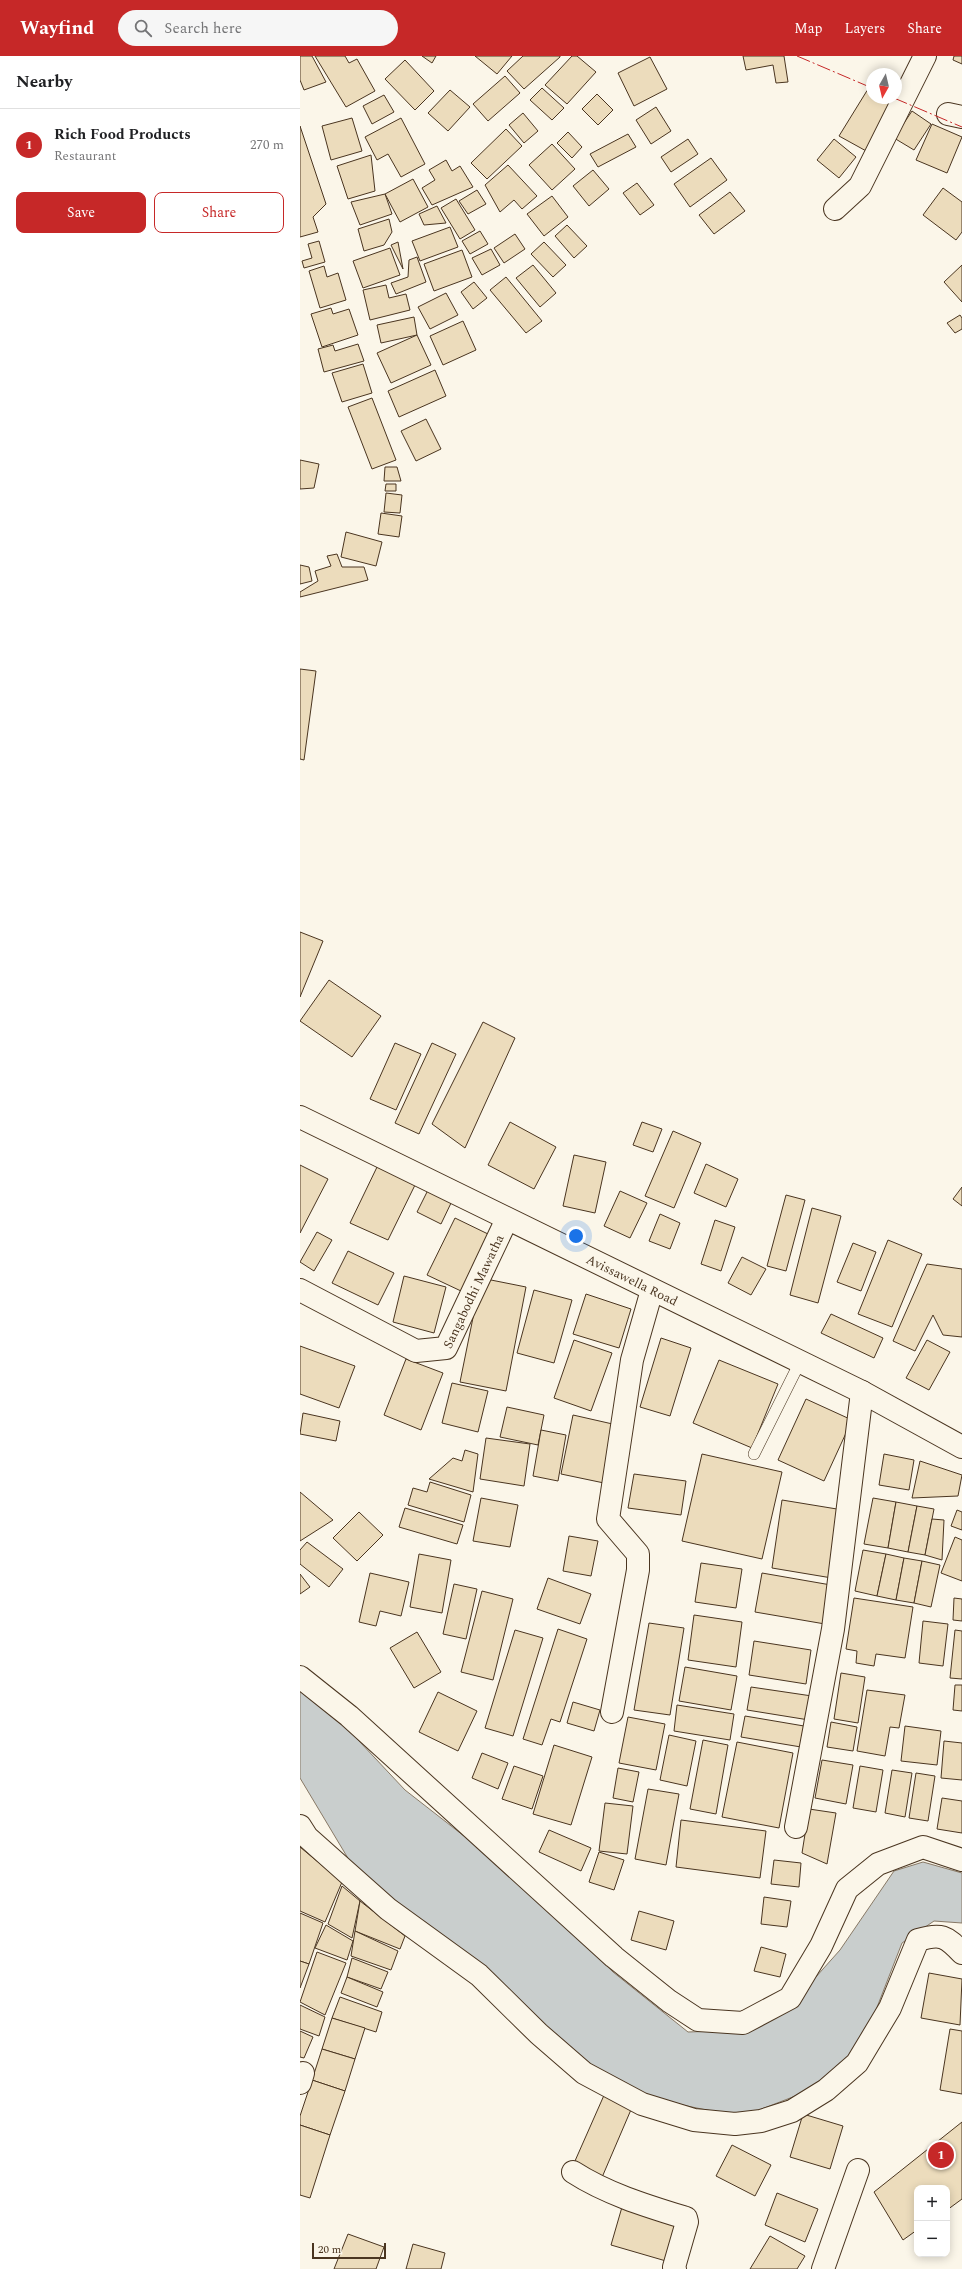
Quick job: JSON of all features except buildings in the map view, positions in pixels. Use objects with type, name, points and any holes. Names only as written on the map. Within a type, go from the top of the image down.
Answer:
[{"type":"street","points":[[835,209],[860,186],[925,56]]},
{"type":"street","name":"Avissawella Road","points":[[300,1117],[862,1392],[962,1447]]},
{"type":"street","name":"Sangabodhi Mawatha","points":[[300,1290],[416,1351],[446,1348],[507,1219]]},
{"type":"street","points":[[612,1712],[638,1570],[638,1554],[608,1519],[632,1360],[652,1290]]},
{"type":"street","points":[[796,1827],[833,1629],[862,1392]]},
{"type":"street","points":[[300,1677],[349,1716],[614,1957],[669,2001],[698,2020],[743,2023],[790,1998],[821,1946],[847,1889],[878,1864],[923,1847],[962,1860]]},
{"type":"street","points":[[300,1826],[307,1837],[388,1909],[479,1975],[539,2034],[584,2072],[642,2104],[694,2120],[735,2124],[761,2121],[792,2111],[826,2090],[856,2064],[890,2008],[918,1940],[932,1936],[949,1939],[962,1953]]},
{"type":"street","points":[[823,2269],[858,2170]]},
{"type":"street","points":[[573,2172],[604,2189],[634,2201],[686,2218],[687,2222],[674,2267],[676,2269]]},
{"type":"lane","points":[[754,1454],[800,1362]]},
{"type":"shaded area","points":[[300,1684],[329,1709],[405,1790],[514,1875],[613,1972],[688,2032],[747,2030],[789,2007],[840,1950],[894,1871],[923,1862],[962,1873],[962,1923],[934,1921],[902,1943],[860,2051],[816,2088],[741,2117],[643,2097],[559,2044],[358,1875],[300,1778]]},
{"type":"power","points":[[797,56],[866,85]]},
{"type":"power","points":[[902,101],[962,127]]},
{"type":"place","name":"Rich Food Products","points":[[941,2155]]}]
